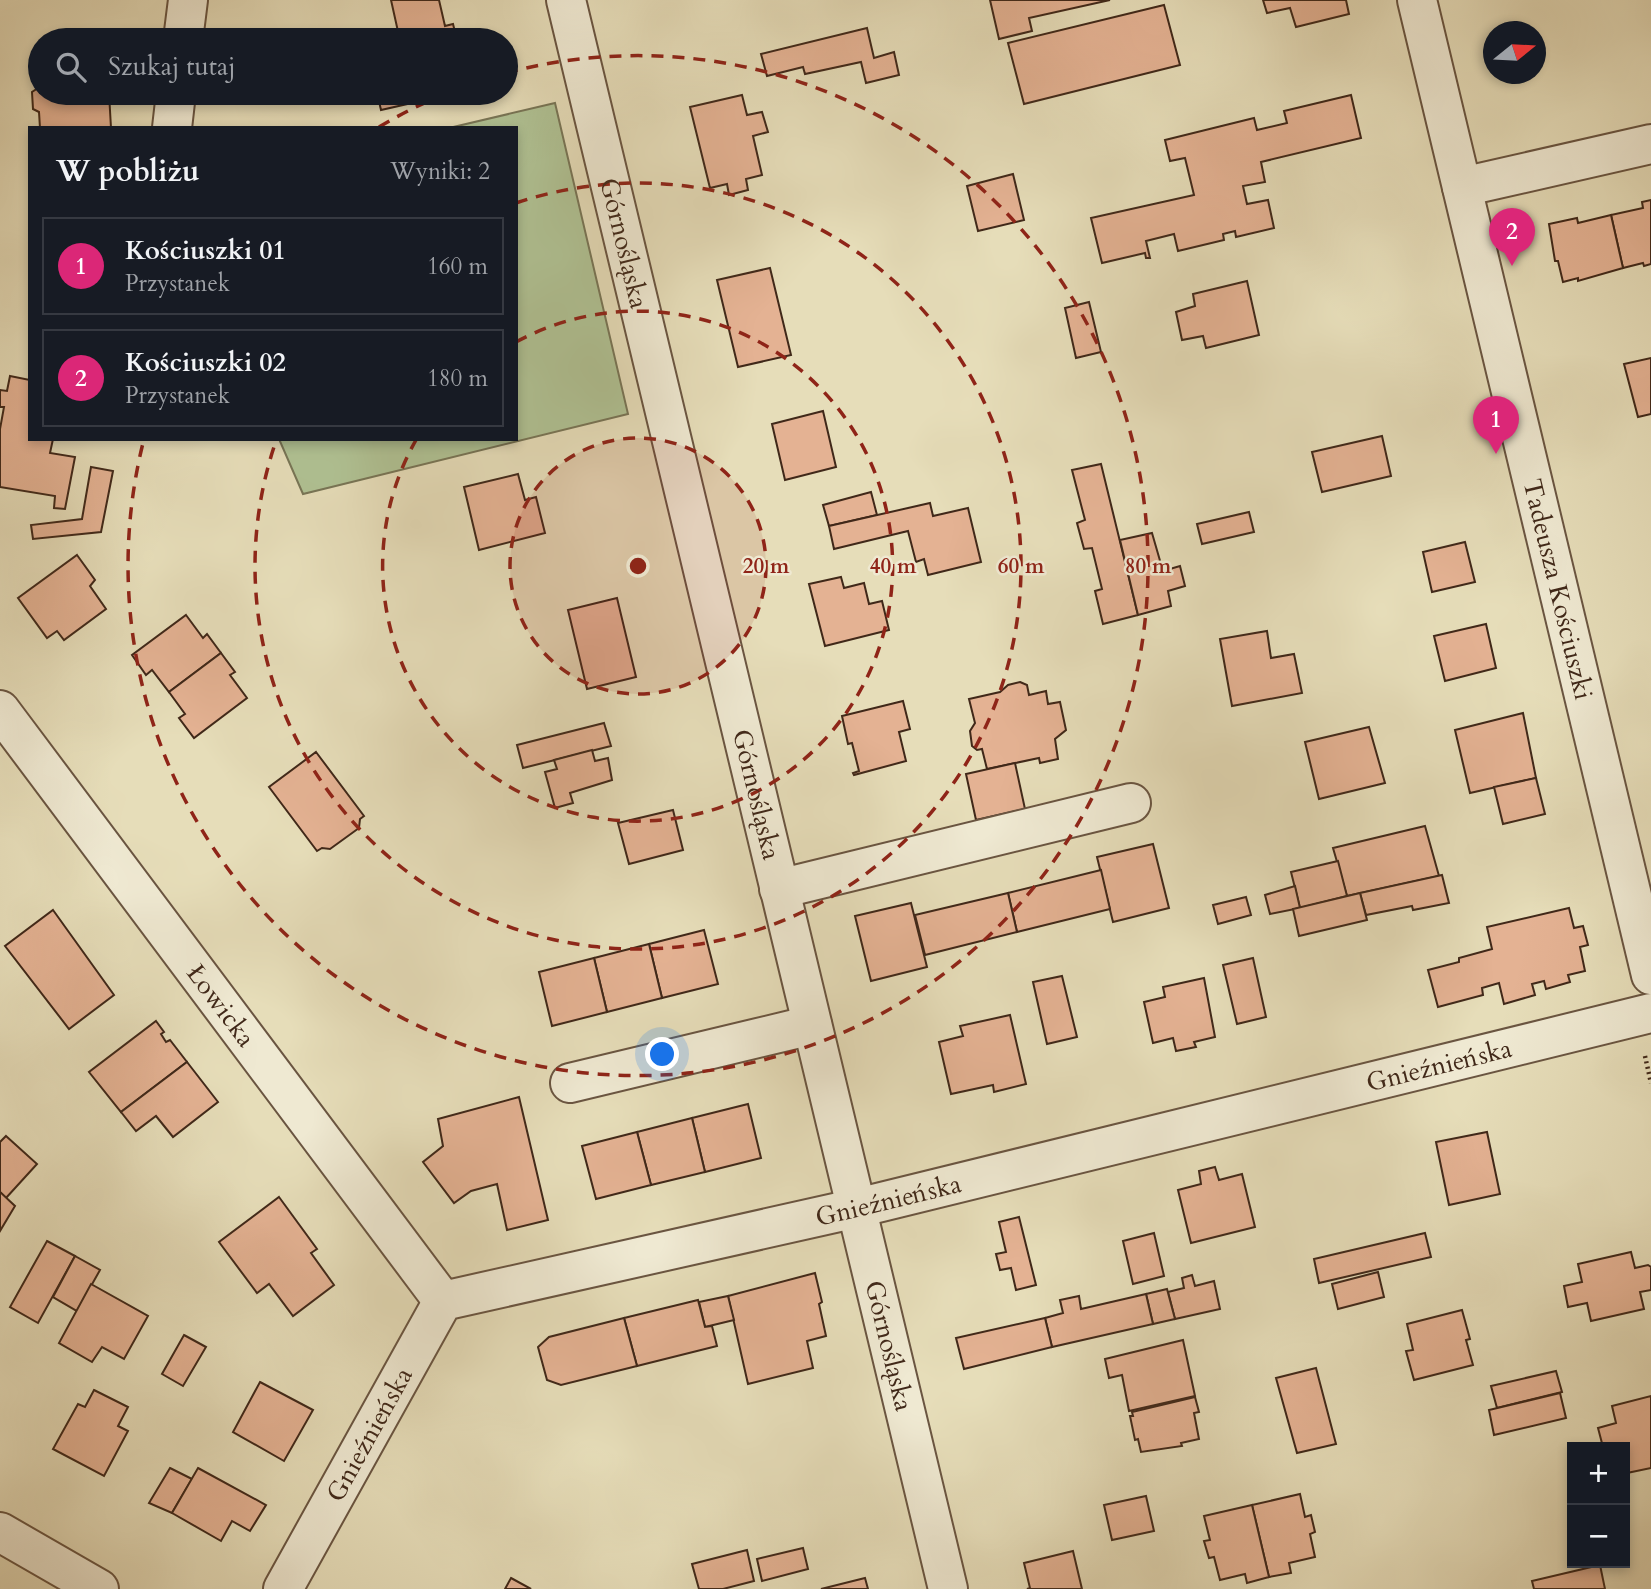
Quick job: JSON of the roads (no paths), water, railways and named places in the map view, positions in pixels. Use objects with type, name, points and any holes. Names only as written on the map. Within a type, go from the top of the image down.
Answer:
[{"type":"street","points":[[184,28],[188,0]]},
{"type":"street","name":"Górnośląska","points":[[566,0],[947,1589]]},
{"type":"street","name":"Tadeusza Kościuszki","points":[[1417,0],[1651,975]]},
{"type":"street","points":[[172,126],[175,105]]},
{"type":"street","points":[[1462,187],[1651,144]]},
{"type":"street","name":"Łowicka","points":[[0,709],[443,1301]]},
{"type":"street","points":[[779,889],[1131,803]]},
{"type":"street","points":[[570,1083],[812,1025]]},
{"type":"street","name":"Gnieźnieńska","points":[[283,1589],[443,1301],[1647,1030]]},
{"type":"street","points":[[0,1532],[99,1589]]},
{"type":"place","name":"Kościuszki 02","points":[[1512,266]]},
{"type":"place","name":"Kościuszki 01","points":[[1496,454]]}]
